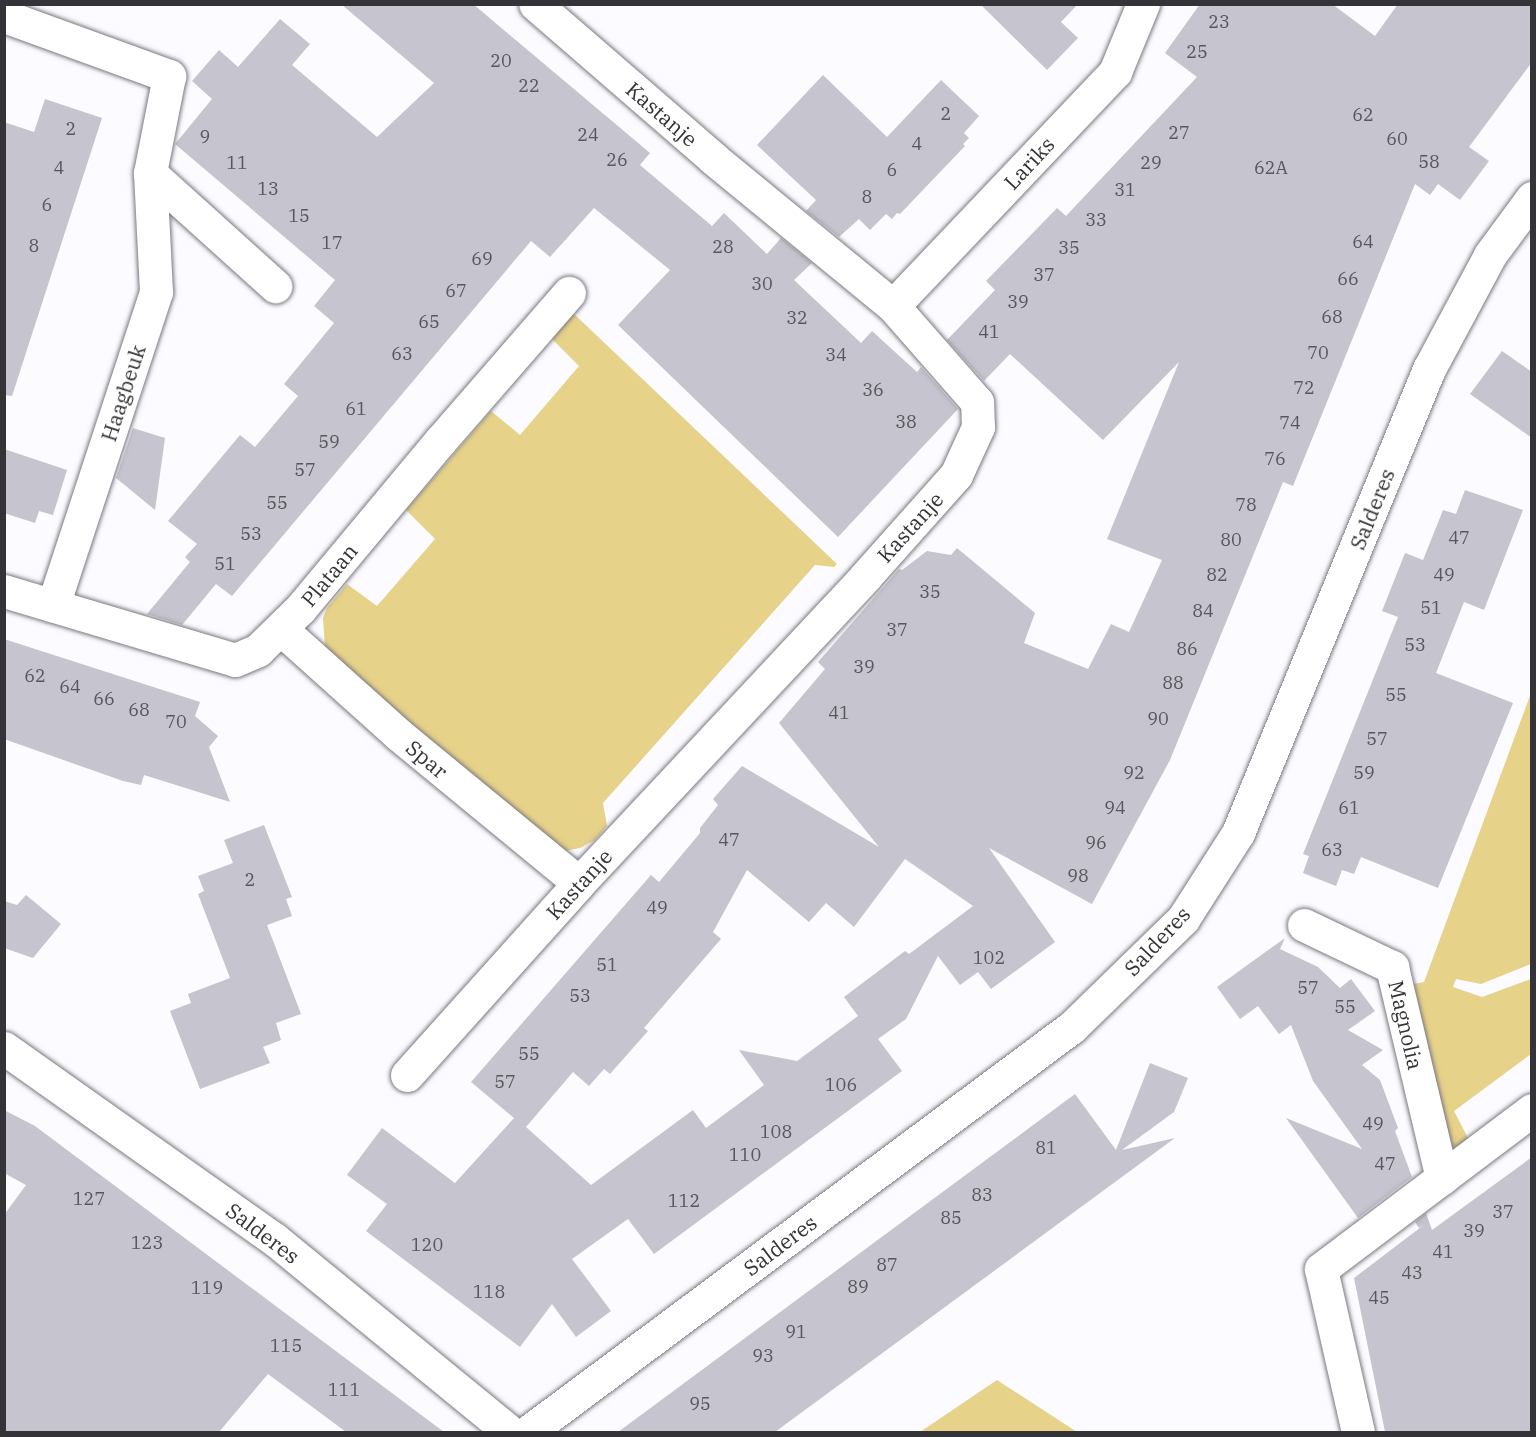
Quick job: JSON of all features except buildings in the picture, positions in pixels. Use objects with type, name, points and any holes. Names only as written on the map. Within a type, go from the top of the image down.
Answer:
[{"type":"street","name":"Kastanje","points":[[408,1075],[579,884],[956,475],[978,427],[977,402],[893,306],[713,158],[535,4]]},
{"type":"street","name":"Lariks","points":[[893,306],[1115,72],[1143,4]]},
{"type":"street","name":"Haagbeuk","points":[[4,16],[169,76],[150,173],[156,292],[53,606]]},
{"type":"street","points":[[150,173],[275,286]]},
{"type":"street","name":"Salderes","points":[[528,1432],[1072,1027],[1183,919],[1238,833],[1429,369],[1490,255],[1532,198]]},
{"type":"street","name":"Plataan","points":[[4,591],[235,660],[258,650],[281,629],[569,293]]},
{"type":"street","name":"Spar","points":[[281,629],[399,735],[579,884]]},
{"type":"street","name":"Magnolia","points":[[1304,925],[1392,967],[1442,1178]]},
{"type":"street","name":"Salderes","points":[[4,1048],[274,1239],[510,1432]]},
{"type":"street","points":[[1358,1432],[1322,1269],[1532,1110]]},
{"type":"shaded area","points":[[573,313],[837,564],[834,567],[815,565],[603,803],[607,826],[595,840],[580,848],[565,851],[546,841],[325,648],[323,618],[327,608],[347,584],[377,606],[435,539],[406,510],[491,411],[520,435],[579,366],[549,336]]},
{"type":"shaded area","points":[[1531,693],[1531,964],[1481,984],[1456,979],[1453,987],[1482,997],[1531,979],[1531,1054],[1454,1111],[1469,1140],[1459,1146],[1449,1147],[1409,985],[1424,982]]},
{"type":"shaded area","points":[[997,1380],[1077,1432],[920,1432]]}]
